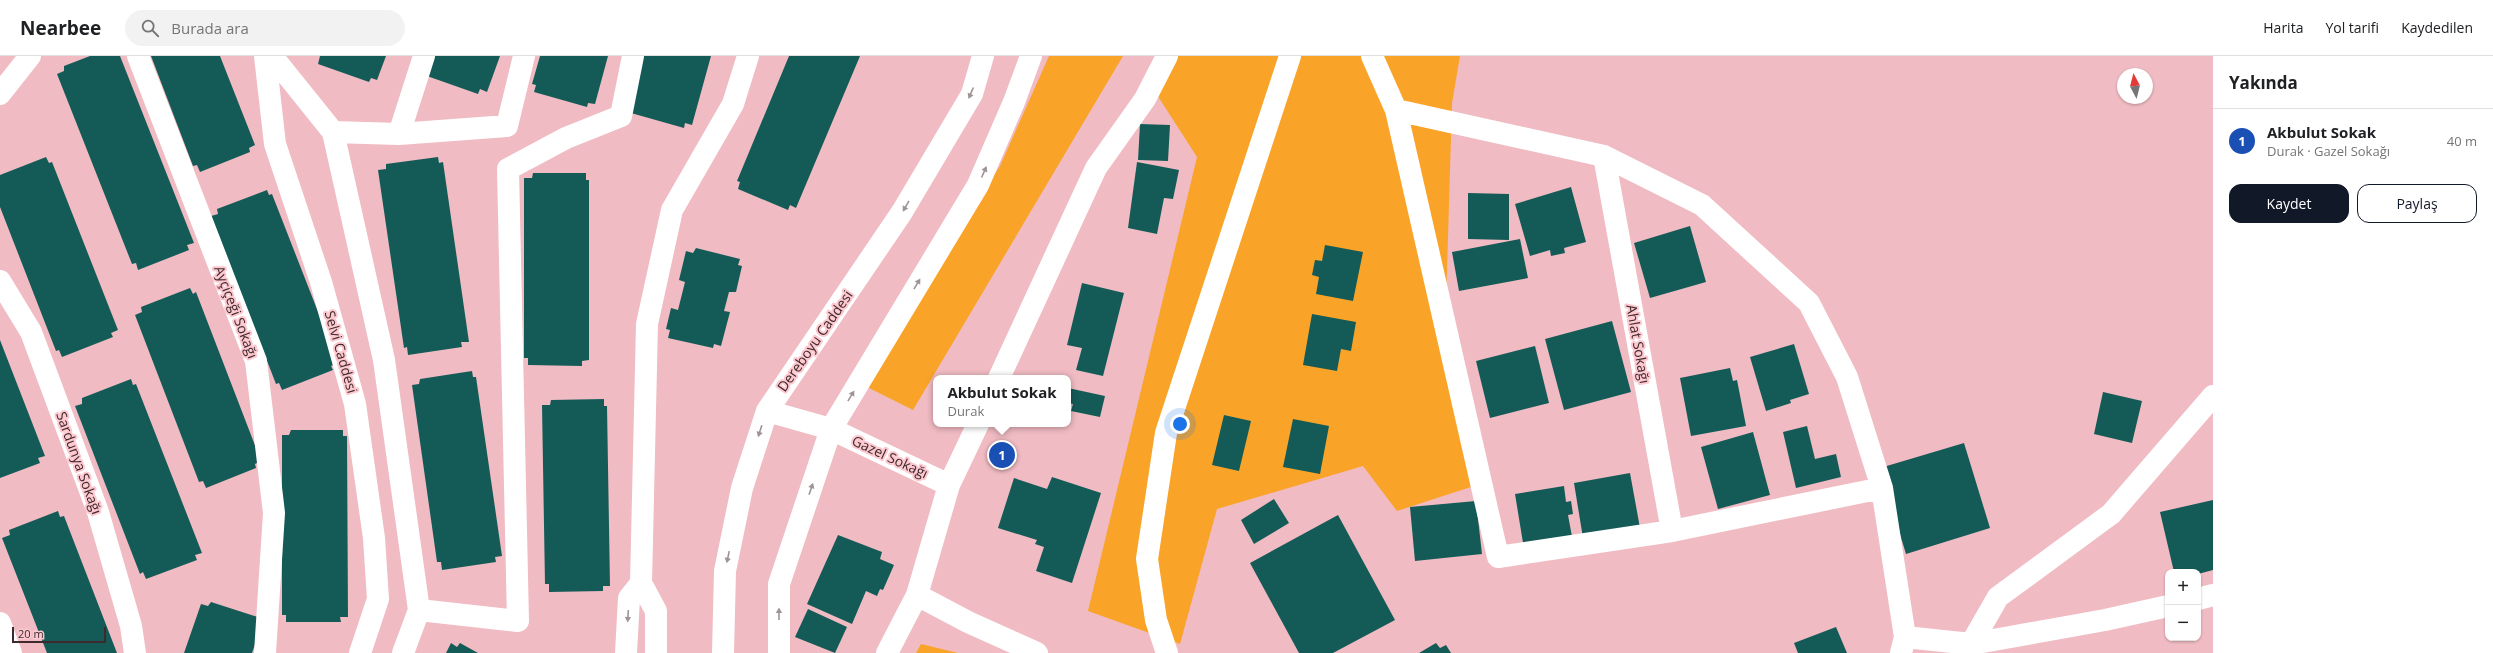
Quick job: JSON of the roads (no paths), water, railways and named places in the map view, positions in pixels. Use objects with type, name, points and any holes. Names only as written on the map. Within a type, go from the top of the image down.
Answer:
[{"type":"street","points":[[0,94],[30,56]]},
{"type":"street","name":"Ayçiçeği Sokağı","points":[[138,56],[256,361],[274,513],[265,653]]},
{"type":"street","name":"Selvi Caddesi","points":[[266,56],[275,144],[321,282],[356,404],[374,538],[378,599],[360,653]]},
{"type":"street","points":[[272,56],[333,132],[384,360],[419,610],[402,653]]},
{"type":"street","points":[[399,134],[424,56]]},
{"type":"street","points":[[333,132],[399,134],[508,126],[524,56]]},
{"type":"street","points":[[419,610],[518,621],[508,169],[566,138],[621,116],[633,56]]},
{"type":"street","points":[[656,653],[656,611],[641,583],[647,324],[672,210],[733,104],[748,56]]},
{"type":"street","name":"Dereboyu Caddesi","points":[[723,653],[725,571],[742,488],[767,411],[902,212],[972,94],[983,56]]},
{"type":"street","points":[[779,653],[778,584],[831,429],[978,185],[1014,102],[1031,56]]},
{"type":"street","points":[[1000,375],[1096,168],[1145,99],[1167,56]]},
{"type":"street","points":[[1167,653],[1156,620],[1147,559],[1166,433],[1290,56]]},
{"type":"street","points":[[1372,56],[1396,110],[1498,558],[1672,531],[1882,488]]},
{"type":"street","points":[[1396,110],[1604,156],[1702,205],[1809,303],[1848,376],[1882,488],[1903,645],[1971,649],[2165,607]]},
{"type":"street","name":"Ahlat Sokağı","points":[[1604,156],[1672,531]]},
{"type":"street","name":"Sardunya Sokağı","points":[[0,282],[31,332],[95,505],[131,626],[135,653]]},
{"type":"street","points":[[1971,649],[1998,597],[2112,514],[2213,396]]},
{"type":"street","name":"Gazel Sokağı","points":[[767,411],[831,429],[949,485]]},
{"type":"street","points":[[886,653],[917,595],[949,485],[977,427]]},
{"type":"street","points":[[626,653],[629,598],[641,583]]},
{"type":"street","points":[[917,595],[968,622],[1037,653]]},
{"type":"street","points":[[2201,598],[2213,595]]},
{"type":"street","points":[[0,623],[11,653]]},
{"type":"place","name":"Akbulut Sokak","points":[[1002,455]]}]
